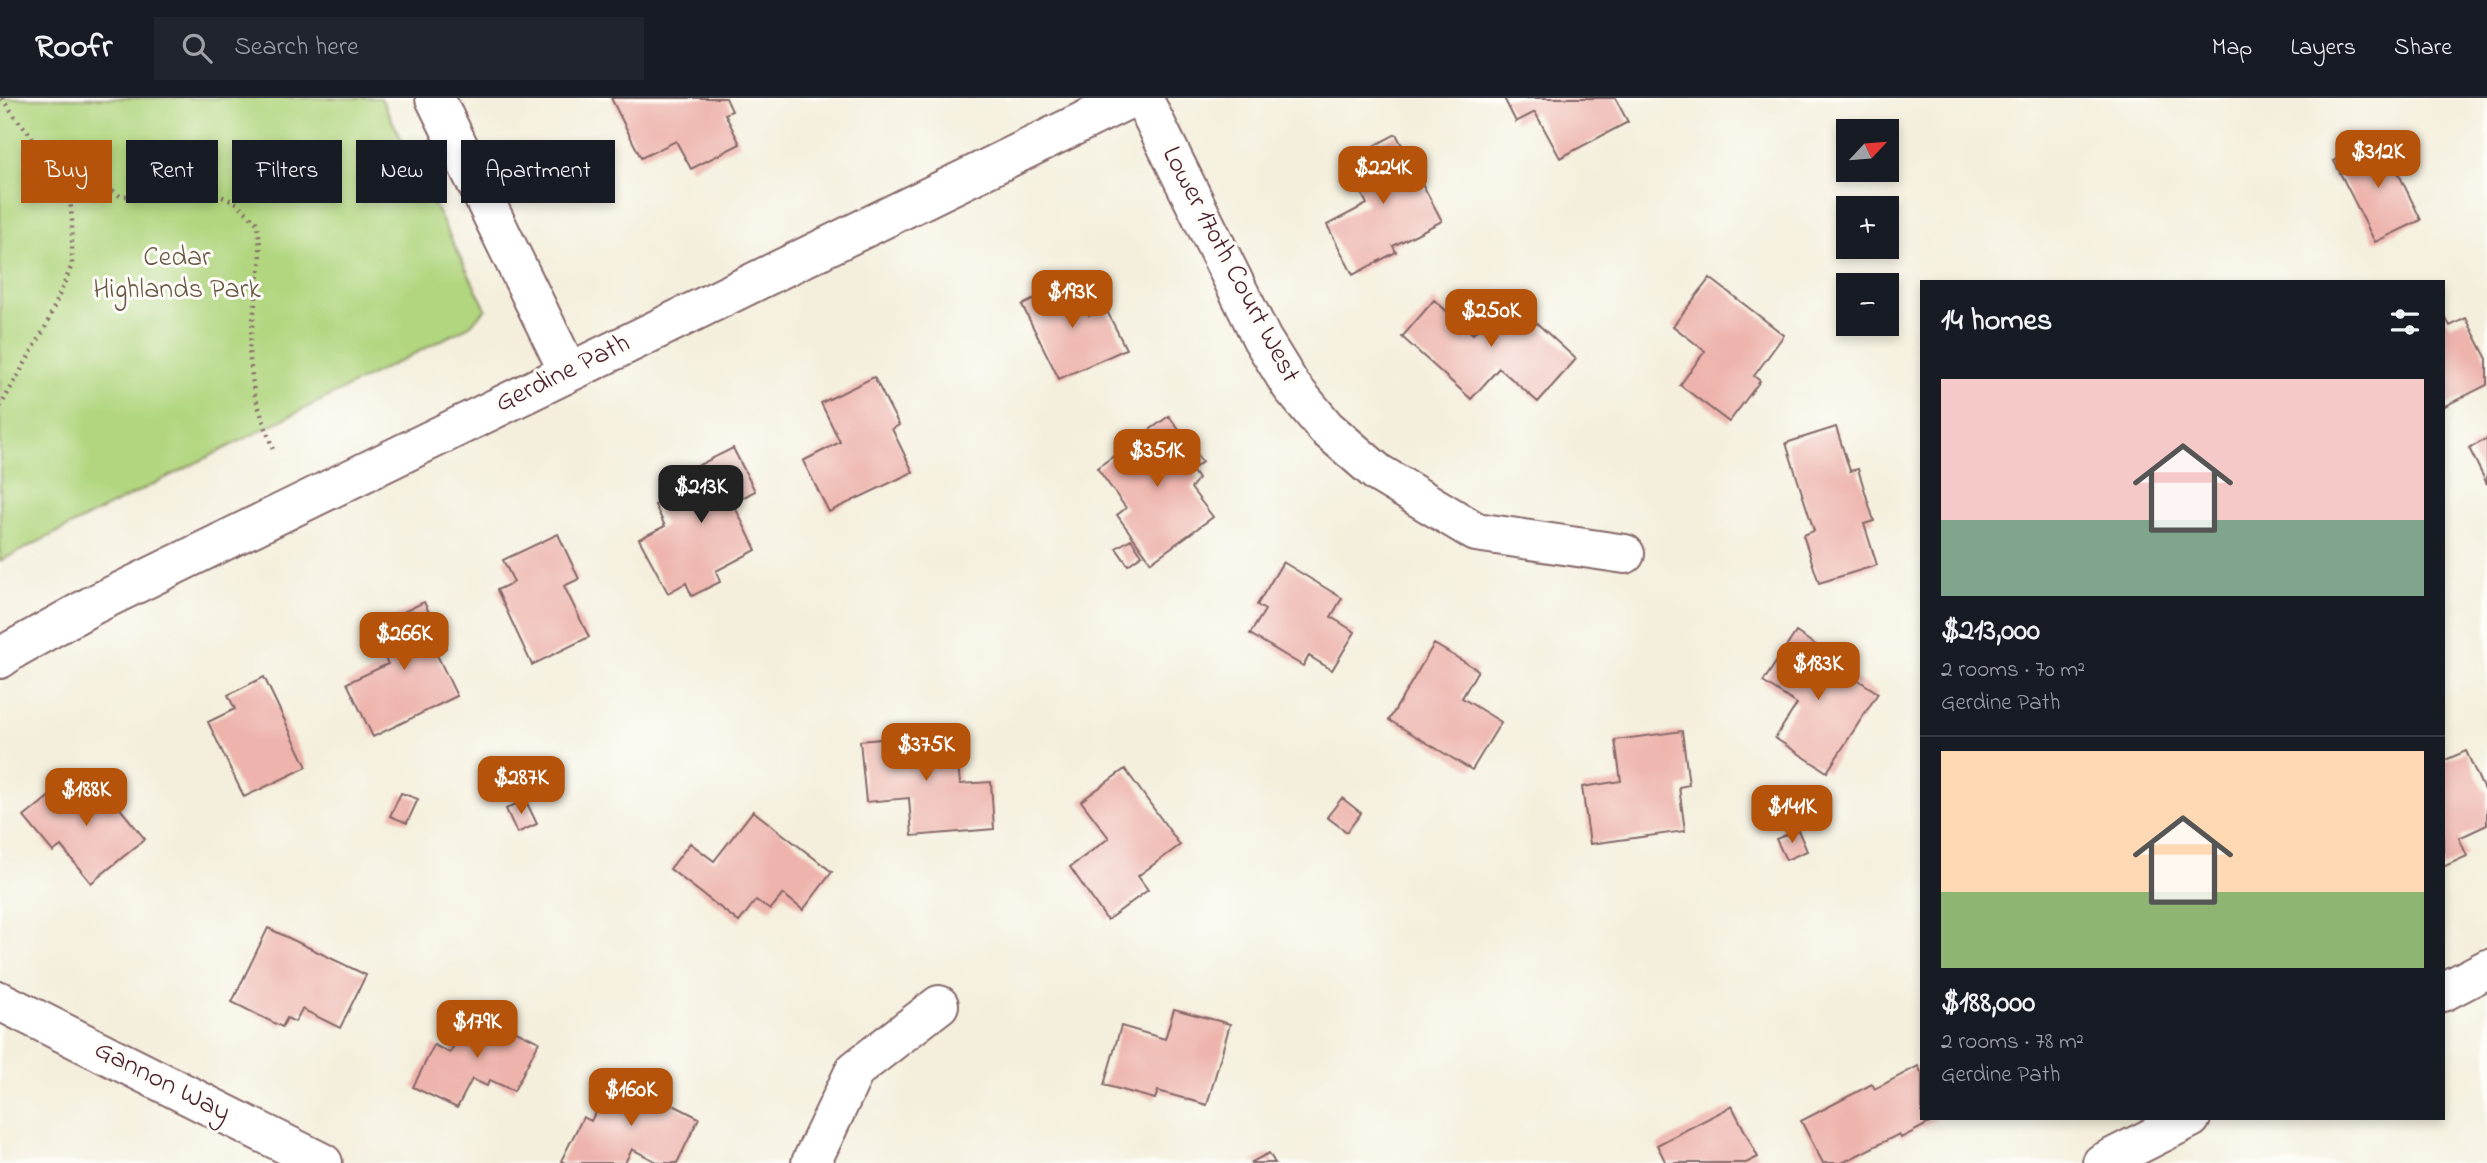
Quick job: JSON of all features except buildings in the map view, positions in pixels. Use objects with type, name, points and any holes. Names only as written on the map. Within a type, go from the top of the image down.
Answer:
[{"type":"street","points":[[435,98],[568,371]]},
{"type":"street","name":"Gerdine Path","points":[[0,659],[93,605],[1131,98]]},
{"type":"street","name":"Lower 170th Court West","points":[[1143,98],[1262,339],[1291,386],[1326,428],[1378,473],[1476,532],[1625,554]]},
{"type":"street","points":[[2445,991],[2487,970]]},
{"type":"street","name":"Gannon Way","points":[[0,1001],[323,1163]]},
{"type":"street","points":[[811,1163],[855,1070],[939,1005]]},
{"type":"street","points":[[2102,1163],[2187,1120]]},
{"type":"path","points":[[2,98],[35,140]]},
{"type":"path","points":[[112,190],[120,196],[183,197],[215,194],[237,203],[258,225],[261,258],[248,351],[254,394],[274,453]]},
{"type":"path","points":[[0,407],[46,328],[72,265],[70,203]]},
{"type":"green space","name":"Cedar Highlands Park","points":[[0,98],[381,98],[402,140],[356,140],[356,203],[433,203],[486,309],[468,327],[0,561]]}]
